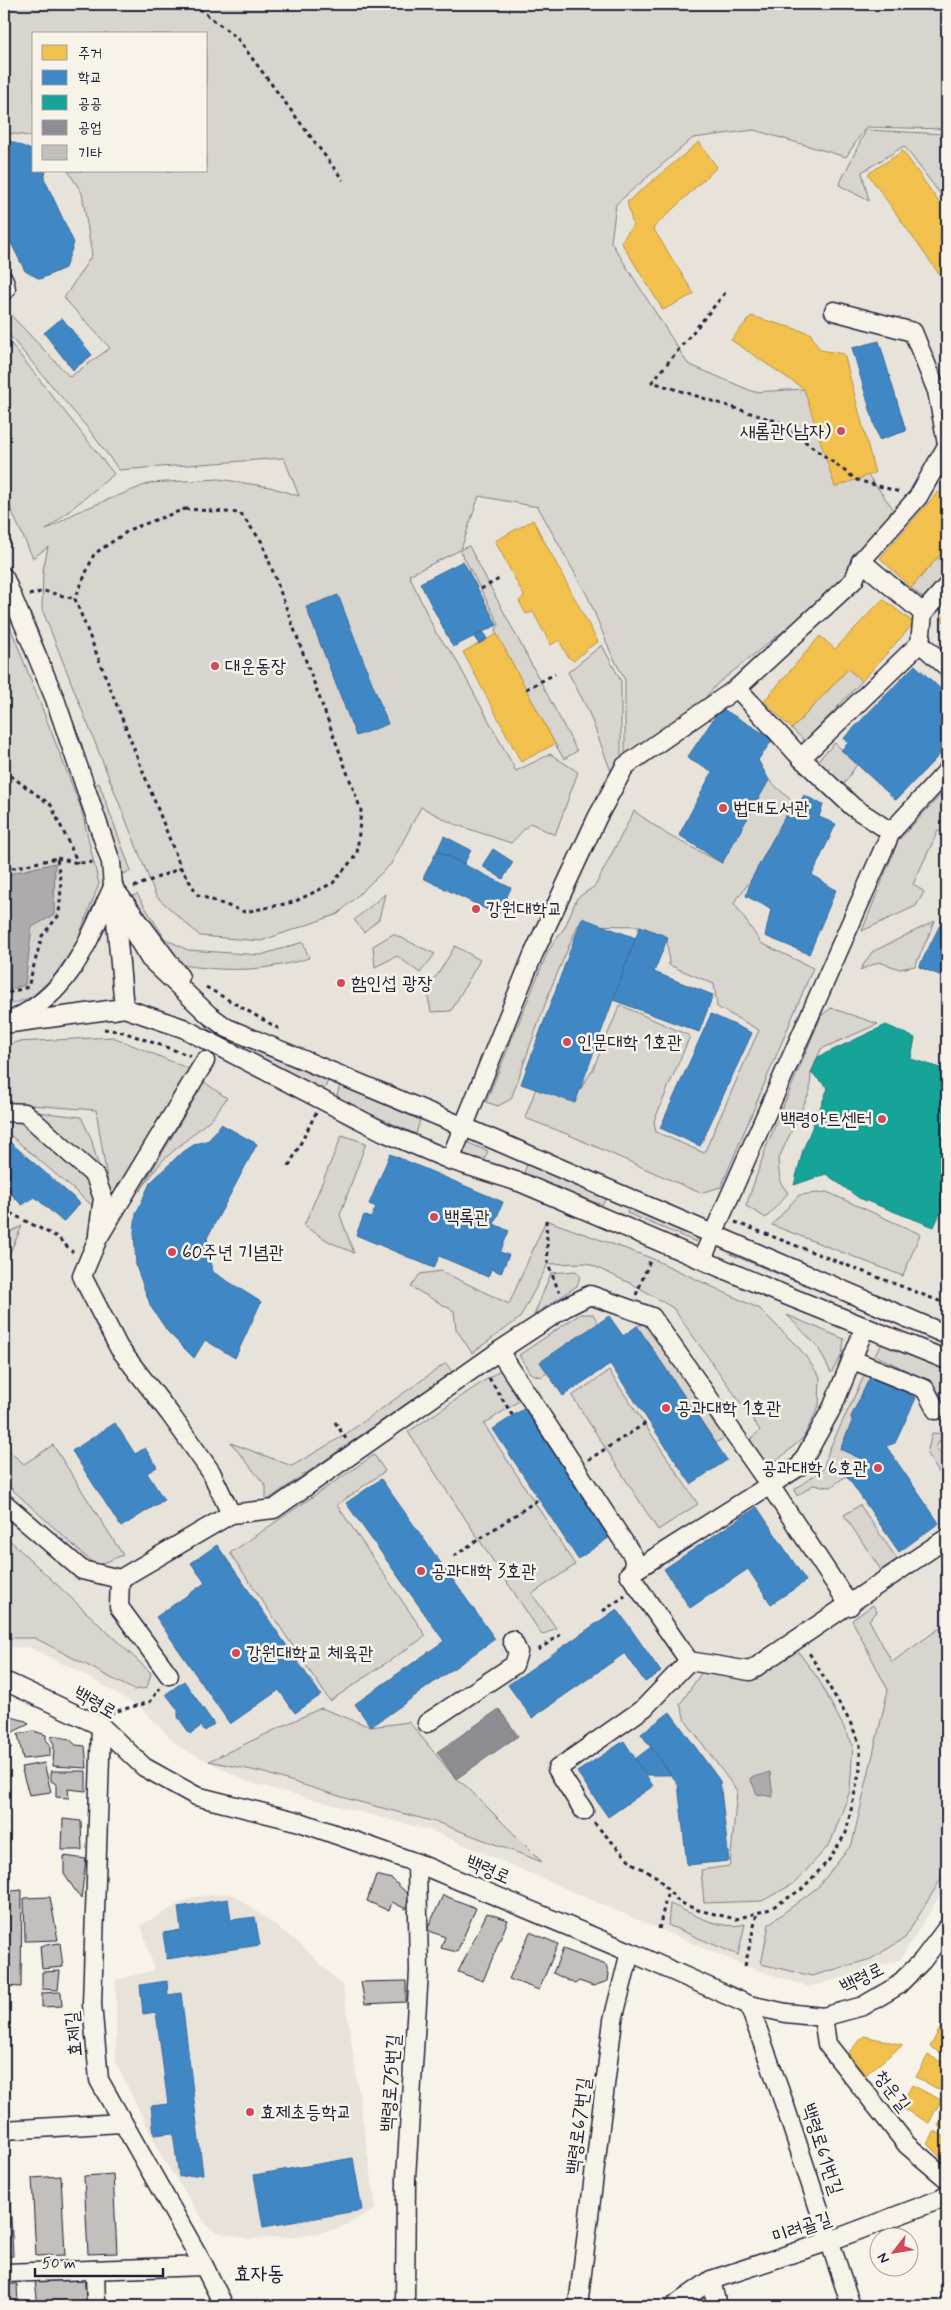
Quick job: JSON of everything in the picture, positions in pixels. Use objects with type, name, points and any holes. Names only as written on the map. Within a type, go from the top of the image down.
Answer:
[{"type":"street","points":[[4,280],[6,289],[4,291]]},
{"type":"street","points":[[450,1160],[462,1126],[533,955],[597,818],[625,766],[737,688],[854,580],[861,561],[918,497],[947,445],[942,393],[913,332],[834,311]]},
{"type":"street","points":[[861,561],[923,613]]},
{"type":"street","points":[[4,577],[55,699],[111,862],[124,1008]]},
{"type":"street","points":[[801,758],[920,643],[923,613],[947,586]]},
{"type":"street","points":[[920,643],[947,668]]},
{"type":"street","points":[[737,688],[801,758],[853,807],[891,832]]},
{"type":"street","points":[[702,1258],[891,832],[947,771]]},
{"type":"street","points":[[114,894],[209,1015],[227,1028],[462,1126],[947,1335]]},
{"type":"street","points":[[4,1024],[28,1012],[66,980],[114,894]]},
{"type":"street","points":[[4,1036],[124,1008]]},
{"type":"street","points":[[4,1024],[124,1008],[183,1028],[322,1102],[384,1132],[450,1160],[522,1182],[768,1288],[947,1360]]},
{"type":"street","points":[[183,1028],[209,1015]]},
{"type":"street","points":[[183,1028],[227,1028]]},
{"type":"street","points":[[205,1061],[98,1238],[82,1276],[119,1348],[170,1414],[210,1472],[231,1514]]},
{"type":"street","points":[[4,1112],[25,1114],[95,1176],[102,1198],[98,1238]]},
{"type":"street","points":[[4,1503],[82,1570],[120,1579],[231,1514],[274,1509],[499,1351],[566,1307],[590,1295],[652,1317],[769,1484],[850,1606]]},
{"type":"street","points":[[865,1327],[833,1406],[800,1466],[629,1574],[689,1661],[750,1671],[850,1606],[947,1538]]},
{"type":"street","points":[[499,1351],[633,1556],[635,1570]]},
{"type":"street","points":[[853,1360],[926,1389],[936,1410]]},
{"type":"street","points":[[120,1579],[119,1607],[170,1675]]},
{"type":"street","points":[[427,1723],[514,1665],[518,1652],[512,1640]]},
{"type":"street","points":[[584,1812],[556,1769],[644,1708],[689,1661]]},
{"type":"street","name":"백령로","points":[[4,1683],[9,1683],[101,1719],[144,1768],[196,1796],[300,1822],[417,1863],[630,1952],[749,2005],[786,2013],[824,2017],[863,2006],[897,1986],[922,1961],[947,1928]]},
{"type":"street","name":"효제길","points":[[101,1719],[92,2004],[99,2080],[121,2123],[204,2266],[224,2306]]},
{"type":"street","name":"백령로75번길","points":[[405,2306],[406,2177],[419,1972],[417,1863]]},
{"type":"street","name":"백령로67번길","points":[[578,2306],[613,2020],[630,1952]]},
{"type":"street","name":"백령로61번길","points":[[749,2005],[784,2103],[851,2306]]},
{"type":"street","name":"청운길","points":[[824,2017],[827,2044],[907,2145],[947,2179]]},
{"type":"street","points":[[4,2130],[121,2123]]},
{"type":"street","name":"미려골길","points":[[674,2306],[711,2280],[830,2241],[941,2200],[947,2195]]},
{"type":"street","points":[[4,2273],[204,2266]]},
{"type":"street","points":[[95,2270],[96,2306]]},
{"type":"street","points":[[711,2280],[717,2306]]},
{"type":"path","points":[[194,4],[237,38],[343,180]]},
{"type":"path","points":[[725,293],[652,382],[779,422],[857,480],[918,497]]},
{"type":"path","points":[[185,509],[240,513],[262,542],[361,810],[357,854],[333,884],[294,902],[245,912],[198,895],[181,868],[75,599],[94,554],[131,529],[185,509]]},
{"type":"path","points":[[481,589],[499,579]]},
{"type":"path","points":[[14,600],[44,591],[75,599]]},
{"type":"path","points":[[526,688],[554,674]]},
{"type":"path","points":[[4,771],[51,805],[78,862]]},
{"type":"path","points":[[4,870],[57,858],[78,862],[111,862]]},
{"type":"path","points":[[4,994],[28,987],[42,936],[59,915],[61,887],[57,858]]},
{"type":"path","points":[[114,894],[181,868]]},
{"type":"path","points":[[204,986],[285,1033]]},
{"type":"path","points":[[95,1029],[123,1032],[205,1061]]},
{"type":"path","points":[[289,1166],[322,1102]]},
{"type":"path","points":[[4,1208],[8,1212],[57,1237],[87,1264]]},
{"type":"path","points":[[720,1217],[947,1304]]},
{"type":"path","points":[[546,1220],[548,1264],[566,1307]]},
{"type":"path","points":[[638,1287],[651,1258]]},
{"type":"path","points":[[480,1364],[513,1416]]},
{"type":"path","points":[[574,1468],[649,1421]]},
{"type":"path","points":[[454,1556],[539,1499]]},
{"type":"path","points":[[603,1611],[638,1588]]},
{"type":"path","points":[[538,1650],[560,1635]]},
{"type":"path","points":[[600,1831],[632,1862],[658,1877],[679,1902],[698,1910],[736,1919],[770,1909],[802,1889],[829,1860],[846,1833],[860,1769],[860,1744],[817,1664],[800,1639]]},
{"type":"path","points":[[101,1719],[110,1713],[150,1702],[170,1675]]},
{"type":"path","points":[[659,1929],[668,1890]]},
{"type":"path","points":[[745,1966],[756,1913]]},
{"type":"shaded area","name":"강원대학교","points":[[4,4],[947,4],[947,1884],[900,1960],[810,1987],[745,1966],[432,1831],[248,1782],[178,1746],[140,1707],[78,1671],[28,1647],[4,1647]]},
{"type":"shaded area","points":[[4,4],[947,4],[947,129],[866,127],[846,157],[754,130],[693,138],[616,204],[611,242],[688,364],[754,392],[804,389],[829,455],[865,471],[900,518],[857,572],[717,684],[683,724],[625,766],[625,680],[611,653],[588,597],[538,507],[479,496],[461,549],[469,546],[577,751],[564,759],[555,744],[495,631],[499,624],[460,550],[409,575],[436,633],[454,656],[516,771],[550,754],[578,772],[555,835],[530,823],[511,843],[454,824],[421,807],[391,864],[338,914],[261,941],[200,936],[156,896],[42,609],[43,570],[48,547],[33,558],[7,501],[4,501],[4,335],[114,474],[46,530],[77,512],[150,483],[219,479],[270,487],[299,496],[284,458],[119,470],[90,431],[4,329],[4,308],[70,377],[110,348],[64,298],[92,255],[82,193],[69,172],[208,172],[208,32],[32,32],[32,137],[4,132]]},
{"type":"shaded area","points":[[866,130],[947,134],[947,203],[904,146],[862,172],[869,201],[839,185]]},
{"type":"shaded area","points":[[947,547],[947,572],[923,598],[911,588]]},
{"type":"shaded area","points":[[4,611],[81,808],[99,884],[75,946],[54,976],[32,997],[4,1007]]},
{"type":"shaded area","points":[[31,613],[83,747],[77,749],[24,614]]},
{"type":"shaded area","points":[[602,645],[621,681],[621,760],[613,777],[588,710],[568,672]]},
{"type":"shaded area","points":[[848,669],[862,681],[805,741],[792,729]]},
{"type":"shaded area","points":[[835,743],[857,764],[841,789],[815,763]]},
{"type":"shaded area","points":[[769,780],[793,802],[751,880],[734,903],[761,943],[813,968],[721,1187],[700,1193],[567,1134],[525,1118],[536,1088],[575,1098],[593,1069],[620,1005],[690,1036],[654,1121],[656,1132],[704,1153],[759,1030],[717,1007],[714,984],[669,965],[667,937],[640,926],[578,925],[551,988],[511,1099],[498,1106],[486,1102],[548,951],[565,927],[577,898],[595,886],[634,811],[668,835],[722,863]]},
{"type":"shaded area","points":[[99,783],[131,871],[120,875],[89,787]]},
{"type":"shaded area","points":[[947,788],[947,832],[938,831],[913,884],[924,892],[916,906],[862,931],[898,841]]},
{"type":"shaded area","points":[[55,863],[54,915],[32,927],[25,985],[4,991],[4,875]]},
{"type":"shaded area","points":[[137,894],[165,939],[188,950],[261,955],[303,942],[309,958],[276,966],[243,969],[176,964],[125,900]]},
{"type":"shaded area","points":[[385,894],[379,919],[364,932],[354,920]]},
{"type":"shaded area","points":[[935,921],[915,966],[900,969],[879,962],[860,970],[872,952]]},
{"type":"shaded area","points":[[393,934],[435,954],[420,973],[397,956],[375,967],[373,946]]},
{"type":"shaded area","points":[[455,946],[480,960],[451,1011],[431,1012],[426,987],[438,974]]},
{"type":"shaded area","points":[[831,1008],[878,1024],[821,1049],[811,1073],[810,1091],[778,1160],[780,1182],[788,1193],[766,1218],[746,1206],[767,1145],[821,1016]]},
{"type":"shaded area","points":[[113,1037],[194,1071],[111,1203],[96,1110],[4,1103],[4,1048],[16,1042]]},
{"type":"shaded area","points":[[244,1044],[328,1081],[323,1092],[240,1056]]},
{"type":"shaded area","points":[[204,1082],[227,1098],[212,1118],[162,1161],[140,1191]]},
{"type":"shaded area","points":[[340,1085],[420,1120],[416,1134],[336,1099]]},
{"type":"shaded area","points":[[38,1112],[81,1117],[91,1138],[102,1180],[93,1206],[4,1130],[4,1117]]},
{"type":"shaded area","points":[[342,1135],[366,1143],[340,1215],[354,1253],[330,1242],[304,1226]]},
{"type":"shaded area","points":[[461,1140],[488,1151],[483,1163],[458,1153]]},
{"type":"shaded area","points":[[527,1165],[607,1197],[602,1205],[523,1175]]},
{"type":"shaded area","points":[[827,1192],[920,1234],[903,1276],[772,1225],[799,1195]]},
{"type":"shaded area","points":[[630,1205],[699,1233],[696,1242],[627,1213]]},
{"type":"shaded area","points":[[546,1220],[651,1258],[760,1309],[801,1350],[820,1377],[819,1406],[803,1438],[779,1459],[768,1462],[759,1457],[749,1441],[760,1430],[673,1308],[638,1287],[587,1263],[548,1264],[520,1318],[472,1353],[456,1329],[454,1311],[411,1287],[420,1274],[441,1271],[509,1304]]},
{"type":"shaded area","points":[[22,1226],[4,1266],[4,1235]]},
{"type":"shaded area","points":[[735,1243],[799,1270],[795,1281],[730,1254]]},
{"type":"shaded area","points":[[576,1271],[580,1276],[577,1286],[534,1315],[551,1273]]},
{"type":"shaded area","points":[[580,1314],[593,1314],[598,1323],[548,1373],[540,1377],[530,1373],[519,1355]]},
{"type":"shaded area","points":[[787,1315],[844,1339],[842,1355],[831,1373],[818,1347]]},
{"type":"shaded area","points":[[646,1323],[725,1437],[716,1443],[637,1326]]},
{"type":"shaded area","points":[[885,1339],[947,1363],[947,1404],[932,1383],[875,1355]]},
{"type":"shaded area","points":[[446,1363],[452,1372],[266,1501],[266,1486],[231,1443],[292,1466],[343,1436]]},
{"type":"shaded area","points":[[508,1365],[528,1395],[484,1424],[575,1565],[532,1594],[556,1628],[542,1635],[408,1432]]},
{"type":"shaded area","points":[[609,1371],[698,1504],[658,1530],[572,1396]]},
{"type":"shaded area","points":[[872,1373],[851,1417],[852,1421],[840,1449],[866,1461],[831,1487],[813,1485],[797,1496],[795,1489],[823,1469],[829,1450],[865,1374]]},
{"type":"shaded area","points":[[932,1433],[944,1434],[936,1447],[947,1464],[947,1485],[927,1454]]},
{"type":"shaded area","points":[[53,1445],[123,1555],[96,1566],[4,1482],[4,1447],[24,1464]]},
{"type":"shaded area","points":[[374,1455],[385,1471],[337,1505],[426,1636],[330,1701],[230,1553]]},
{"type":"shaded area","points":[[860,1505],[897,1559],[881,1570],[844,1515]]},
{"type":"shaded area","points":[[4,1535],[151,1673],[147,1688],[134,1690],[35,1638],[4,1638]]},
{"type":"shaded area","points":[[873,1605],[877,1612],[869,1620],[892,1662],[947,1623],[947,1869],[905,1938],[871,1959],[812,1976],[761,1964],[769,1924],[818,1887],[852,1844],[888,1690],[852,1620]]},
{"type":"shaded area","points":[[797,1650],[819,1680],[853,1745],[850,1791],[830,1844],[795,1883],[762,1901],[704,1903],[701,1870],[730,1866],[737,1791],[685,1720],[680,1704],[702,1672],[750,1680]]},
{"type":"shaded area","points":[[321,1708],[371,1727],[409,1722],[456,1779],[466,1786],[542,1862],[439,1823],[352,1800],[261,1772],[209,1761]]},
{"type":"shaded area","points":[[770,1772],[773,1797],[757,1794],[750,1778]]},
{"type":"shaded area","name":"효제초등학교","points":[[231,1893],[299,1943],[343,1986],[376,2209],[340,2228],[298,2237],[248,2239],[218,2232],[208,2227],[164,2161],[116,2063],[116,1980],[154,1970],[141,1925],[192,1897]]},
{"type":"shaded area","points":[[670,1904],[698,1917],[717,1923],[736,1926],[745,1924],[738,1955],[668,1925]]},
{"type":"building: 주거","points":[[699,142],[717,167],[653,228],[694,294],[663,310],[621,242],[633,225],[627,202]]},
{"type":"building: 주거","points":[[903,151],[947,214],[947,305],[941,304],[944,281],[868,174]]},
{"type":"building: 주거","name":"새롬관(남자)","points":[[751,316],[810,333],[820,350],[844,354],[875,473],[835,487],[804,389],[731,340]]},
{"type":"building: 주거","points":[[938,492],[947,500],[947,547],[911,588],[880,558]]},
{"type":"building: 주거","points":[[533,520],[598,642],[588,648],[574,661],[568,657],[559,640],[551,645],[533,612],[526,614],[519,601],[524,596],[495,541]]},
{"type":"building: 주거","points":[[883,599],[914,623],[862,681],[848,669],[792,729],[764,701],[820,636],[835,649]]},
{"type":"building: 주거","points":[[947,613],[947,625],[942,619]]},
{"type":"building: 주거","points":[[497,634],[555,744],[521,762],[463,652]]},
{"type":"building: 주거","points":[[942,2025],[947,2028],[947,2056],[930,2047]]},
{"type":"building: 주거","points":[[864,2036],[903,2045],[865,2075],[848,2053]]},
{"type":"building: 주거","points":[[928,2055],[947,2065],[947,2089],[945,2093],[916,2077]]},
{"type":"building: 주거","points":[[912,2085],[941,2100],[929,2123],[900,2107]]},
{"type":"building: 주거","points":[[947,2109],[947,2131],[938,2126]]},
{"type":"building: 주거","points":[[935,2131],[947,2138],[947,2164],[927,2144]]},
{"type":"building: 학교","points":[[10,141],[32,150],[32,172],[46,172],[44,178],[74,243],[65,268],[40,279],[25,271],[4,229],[4,144]]},
{"type":"building: 학교","points":[[62,318],[92,355],[73,370],[44,333]]},
{"type":"building: 학교","points":[[879,341],[906,431],[879,440],[852,348]]},
{"type":"building: 학교","points":[[463,561],[497,625],[453,647],[420,583]]},
{"type":"building: 학교","points":[[338,595],[388,724],[356,736],[306,607]]},
{"type":"building: 학교","points":[[483,632],[487,639],[479,644],[474,637]]},
{"type":"building: 학교","points":[[915,665],[947,695],[947,747],[896,800],[841,750],[848,743],[844,738]]},
{"type":"building: 학교","name":"법대도서관","points":[[721,708],[773,739],[758,760],[769,780],[722,863],[679,835],[712,772],[687,758]]},
{"type":"building: 학교","points":[[804,795],[823,805],[819,817],[836,824],[812,875],[836,890],[809,954],[765,936],[771,909],[746,896],[751,880],[793,802],[798,806]]},
{"type":"building: 학교","points":[[444,836],[471,850],[464,864],[437,851]]},
{"type":"building: 학교","points":[[493,849],[513,862],[503,879],[482,866]]},
{"type":"building: 학교","points":[[437,851],[511,888],[498,915],[423,878]]},
{"type":"building: 학교","name":"인문대학 1호관","points":[[582,918],[636,938],[575,1103],[521,1084]]},
{"type":"building: 학교","points":[[943,919],[947,921],[947,978],[919,967]]},
{"type":"building: 학교","points":[[640,926],[668,937],[654,972],[713,995],[699,1032],[613,1000]]},
{"type":"building: 학교","points":[[711,1014],[752,1033],[700,1146],[660,1128]]},
{"type":"building: 학교","name":"60주년 기념관","points":[[221,1124],[257,1144],[207,1238],[213,1272],[261,1302],[235,1358],[205,1340],[194,1358],[168,1332],[151,1307],[136,1266],[134,1232],[136,1214],[150,1183],[180,1154],[195,1144],[209,1140]]},
{"type":"building: 학교","points":[[4,1137],[80,1203],[63,1222],[35,1197],[22,1205],[4,1187]]},
{"type":"building: 학교","name":"백록관","points":[[390,1154],[503,1202],[494,1224],[509,1231],[500,1252],[509,1255],[501,1273],[491,1269],[488,1277],[439,1256],[434,1268],[356,1235],[364,1215],[371,1218],[376,1207],[369,1204]]},
{"type":"building: 학교","name":"공과대학 1호관","points":[[609,1316],[623,1336],[637,1326],[727,1460],[691,1484],[610,1364],[563,1396],[540,1362]]},
{"type":"building: 학교","name":"공과대학 6호관","points":[[872,1373],[902,1384],[900,1390],[916,1398],[895,1443],[886,1446],[939,1523],[899,1552],[846,1475],[866,1461],[840,1449],[853,1421],[851,1417]]},
{"type":"building: 학교","points":[[528,1406],[613,1535],[578,1559],[493,1429]]},
{"type":"building: 학교","points":[[115,1423],[135,1454],[145,1448],[157,1467],[147,1473],[164,1500],[121,1527],[72,1451]]},
{"type":"building: 학교","name":"공과대학 3호관","points":[[381,1479],[495,1639],[371,1727],[355,1704],[444,1641],[346,1503]]},
{"type":"building: 학교","points":[[757,1507],[806,1581],[771,1604],[748,1569],[690,1608],[664,1569]]},
{"type":"building: 학교","name":"강원대학교 체육관","points":[[217,1545],[321,1695],[295,1713],[279,1690],[230,1724],[156,1617],[205,1583],[191,1563]]},
{"type":"building: 학교","points":[[617,1609],[661,1672],[645,1682],[625,1653],[532,1718],[508,1685]]},
{"type":"building: 학교","points":[[184,1681],[214,1724],[205,1731],[201,1726],[190,1734],[178,1717],[178,1710],[166,1694]]},
{"type":"building: 학교","points":[[670,1712],[720,1781],[729,1861],[687,1865],[678,1784],[641,1734]]},
{"type":"building: 학교","points":[[624,1741],[653,1786],[608,1817],[577,1772]]},
{"type":"building: 학교","points":[[651,1747],[671,1775],[646,1775],[635,1759]]},
{"type":"building: 학교","points":[[228,1899],[231,1920],[255,1917],[260,1945],[167,1959],[163,1933],[181,1930],[178,1907]]},
{"type":"building: 학교","points":[[167,1981],[168,1995],[181,1993],[203,2174],[179,2177],[173,2133],[154,2135],[151,2106],[168,2104],[156,2012],[143,2014],[140,1985]]},
{"type":"building: 학교","points":[[353,2158],[362,2210],[263,2227],[254,2175]]},
{"type":"building: 공공","name":"백령아트센터","points":[[886,1025],[915,1038],[911,1059],[947,1070],[947,1197],[934,1227],[859,1198],[826,1174],[794,1185],[803,1150],[828,1088],[811,1073],[818,1057]]},
{"type":"building: 공업","points":[[499,1709],[518,1736],[456,1779],[437,1752]]},
{"type":"building: 기타","points":[[4,1715],[26,1721],[29,1724],[9,1734],[4,1725]]},
{"type":"building: 기타","points":[[34,1731],[46,1735],[46,1740],[50,1744],[50,1756],[23,1759],[18,1734]]},
{"type":"building: 기타","points":[[4,1733],[12,1747],[4,1752]]},
{"type":"building: 기타","points":[[55,1736],[69,1739],[76,1745],[85,1746],[87,1768],[53,1766],[54,1744],[50,1737]]},
{"type":"building: 기타","points":[[44,1763],[51,1792],[29,1795],[21,1767]]},
{"type":"building: 기타","points":[[51,1771],[86,1771],[86,1791],[68,1789],[69,1798],[56,1797],[56,1784],[51,1781]]},
{"type":"building: 기타","points":[[5,1806],[7,1854],[4,1854]]},
{"type":"building: 기타","points":[[63,1819],[81,1821],[82,1850],[62,1850]]},
{"type":"building: 기타","points":[[64,1856],[86,1859],[81,1899],[64,1874]]},
{"type":"building: 기타","points":[[376,1875],[392,1879],[409,1895],[406,1909],[392,1902],[389,1911],[367,1901]]},
{"type":"building: 기타","points":[[22,1890],[21,1987],[4,1986],[4,1892]]},
{"type":"building: 기타","points":[[443,1895],[476,1908],[457,1952],[441,1948],[445,1937],[427,1930]]},
{"type":"building: 기타","points":[[50,1897],[58,1940],[25,1941],[24,1898]]},
{"type":"building: 기타","points":[[487,1913],[508,1920],[483,1981],[458,1972]]},
{"type":"building: 기타","points":[[530,1932],[558,1944],[539,1990],[509,1979]]},
{"type":"building: 기타","points":[[60,1943],[63,1967],[42,1969],[40,1946]]},
{"type":"building: 기타","points":[[563,1949],[606,1965],[609,1974],[608,1981],[593,1986],[579,1981],[575,1984],[553,1973]]},
{"type":"building: 기타","points":[[60,1971],[58,1990],[42,1989],[42,1972]]},
{"type":"building: 기타","points":[[406,1981],[406,2002],[365,2004],[361,1982]]},
{"type":"building: 기타","points":[[61,1992],[62,2006],[42,2007],[42,1993]]},
{"type":"building: 기타","points":[[113,2174],[117,2253],[88,2254],[84,2176]]},
{"type":"building: 기타","points":[[61,2176],[65,2255],[36,2256],[32,2178]]},
{"type":"building: 기타","points":[[4,2178],[9,2178],[13,2256],[4,2257]]},
{"type":"building: 기타","points":[[84,2276],[87,2305],[38,2306],[35,2281]]},
{"type":"building: 기타","points":[[4,2284],[17,2284],[18,2306],[4,2306]]},
{"type":"place","name":"새롬관(남자)","points":[[841,431]]},
{"type":"place","name":"대운동장","points":[[215,666]]},
{"type":"place","name":"법대도서관","points":[[723,808]]},
{"type":"place","name":"강원대학교","points":[[476,909]]},
{"type":"place","name":"함인섭 광장","points":[[341,983]]},
{"type":"place","name":"인문대학 1호관","points":[[567,1042]]},
{"type":"place","name":"백령아트센터","points":[[882,1119]]},
{"type":"place","name":"백록관","points":[[434,1217]]},
{"type":"place","name":"60주년 기념관","points":[[172,1252]]},
{"type":"place","name":"공과대학 1호관","points":[[666,1408]]},
{"type":"place","name":"공과대학 6호관","points":[[878,1468]]},
{"type":"place","name":"공과대학 3호관","points":[[421,1571]]},
{"type":"place","name":"강원대학교 체육관","points":[[236,1653]]},
{"type":"place","name":"효제초등학교","points":[[250,2112]]},
{"type":"district","name":"효자동","points":[[259,2274]]}]
